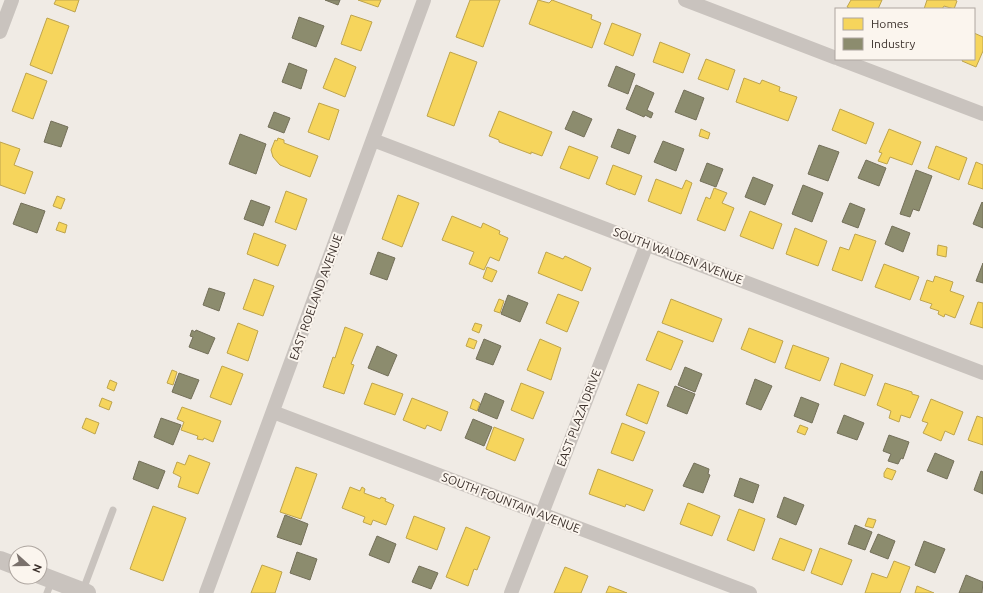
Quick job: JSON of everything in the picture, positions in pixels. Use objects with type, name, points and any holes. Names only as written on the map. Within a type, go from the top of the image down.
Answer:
[{"type":"street","points":[[0,32],[12,0]]},
{"type":"street","name":"EAST ROELAND AVENUE","points":[[206,593],[424,0]]},
{"type":"street","points":[[685,0],[835,58]]},
{"type":"street","points":[[842,60],[983,114]]},
{"type":"street","name":"SOUTH WALDEN AVENUE","points":[[373,140],[983,372]]},
{"type":"street","name":"EAST PLAZA DRIVE","points":[[511,593],[648,244]]},
{"type":"street","name":"SOUTH FOUNTAIN AVENUE","points":[[273,412],[750,593]]},
{"type":"street","points":[[48,583],[85,592]]},
{"type":"lane","points":[[85,592],[113,510]]},
{"type":"building: Homes","points":[[56,0],[79,0],[75,12],[54,4]]},
{"type":"building: Homes","points":[[358,0],[381,0],[378,7]]},
{"type":"building: Homes","points":[[470,0],[500,0],[483,47],[456,37]]},
{"type":"building: Homes","points":[[538,0],[549,3],[552,0],[592,15],[591,19],[601,23],[592,48],[529,24]]},
{"type":"building: Homes","points":[[851,0],[882,0],[878,8],[847,7]]},
{"type":"building: Homes","points":[[927,0],[957,1],[954,8],[944,6],[943,8],[924,8]]},
{"type":"building: Homes","points":[[351,15],[372,22],[361,51],[341,44]]},
{"type":"building: Homes","points":[[47,18],[69,26],[52,74],[30,65]]},
{"type":"building: Homes","points":[[612,23],[641,34],[633,56],[604,44]]},
{"type":"building: Homes","points":[[975,33],[983,37],[983,51],[976,67],[962,61],[975,60]]},
{"type":"building: Homes","points":[[660,42],[690,54],[683,73],[653,62]]},
{"type":"building: Homes","points":[[450,52],[477,62],[454,126],[427,116]]},
{"type":"building: Homes","points":[[335,58],[356,67],[345,97],[323,88]]},
{"type":"building: Homes","points":[[706,59],[735,70],[728,90],[698,79]]},
{"type":"building: Homes","points":[[26,73],[47,81],[33,119],[12,111]]},
{"type":"building: Homes","points":[[744,78],[760,84],[762,80],[780,87],[779,91],[797,97],[788,121],[736,102]]},
{"type":"building: Homes","points":[[319,103],[339,110],[329,140],[308,132]]},
{"type":"building: Homes","points":[[840,109],[874,123],[866,144],[832,130]]},
{"type":"building: Homes","points":[[499,111],[552,132],[542,156],[531,152],[531,154],[499,142],[499,140],[489,136]]},
{"type":"building: Homes","points":[[701,129],[710,133],[708,139],[699,136]]},
{"type":"building: Homes","points":[[889,129],[921,142],[912,165],[890,157],[887,164],[878,161],[882,153],[879,152]]},
{"type":"building: Homes","points":[[278,138],[284,140],[284,143],[318,156],[310,177],[280,165],[273,157],[271,150],[275,140],[277,141]]},
{"type":"building: Homes","points":[[0,142],[20,149],[14,165],[33,172],[25,194],[0,185]]},
{"type":"building: Homes","points":[[569,146],[598,157],[589,179],[560,168]]},
{"type":"building: Homes","points":[[936,146],[967,158],[959,180],[928,168]]},
{"type":"building: Homes","points":[[976,162],[983,165],[983,189],[968,184]]},
{"type":"building: Homes","points":[[613,165],[642,176],[635,195],[606,184]]},
{"type":"building: Homes","points":[[656,179],[682,189],[686,180],[692,183],[681,214],[648,201]]},
{"type":"building: Homes","points":[[714,188],[727,193],[722,203],[734,208],[725,231],[697,220],[706,197],[710,199]]},
{"type":"building: Homes","points":[[286,191],[307,199],[296,230],[275,222]]},
{"type":"building: Homes","points":[[398,195],[419,203],[402,247],[382,239]]},
{"type":"building: Homes","points":[[57,196],[65,199],[61,209],[53,206]]},
{"type":"building: Homes","points":[[750,211],[782,224],[773,249],[740,236]]},
{"type":"building: Homes","points":[[452,216],[481,228],[483,223],[500,231],[499,234],[508,238],[499,261],[490,257],[484,270],[469,264],[474,252],[442,240]]},
{"type":"building: Homes","points":[[59,222],[67,225],[65,233],[56,230]]},
{"type":"building: Homes","points":[[795,228],[827,241],[818,266],[786,254]]},
{"type":"building: Homes","points":[[254,233],[286,245],[278,266],[247,254]]},
{"type":"building: Homes","points":[[855,234],[876,241],[862,281],[832,270],[840,247],[849,250]]},
{"type":"building: Homes","points":[[938,245],[947,247],[946,257],[937,255]]},
{"type":"building: Homes","points":[[546,252],[563,259],[565,256],[591,268],[582,291],[538,273]]},
{"type":"building: Homes","points":[[884,264],[919,277],[910,300],[875,287]]},
{"type":"building: Homes","points":[[487,267],[497,271],[492,282],[483,278]]},
{"type":"building: Homes","points":[[935,276],[953,282],[950,291],[964,296],[955,318],[945,314],[944,317],[938,314],[939,311],[930,308],[932,304],[920,300],[927,280],[933,282]]},
{"type":"building: Homes","points":[[254,279],[274,286],[263,316],[243,309]]},
{"type":"building: Homes","points":[[558,294],[579,302],[567,332],[546,323]]},
{"type":"building: Homes","points":[[499,299],[504,301],[500,313],[494,311]]},
{"type":"building: Homes","points":[[671,299],[722,319],[713,342],[662,323]]},
{"type":"building: Homes","points":[[978,302],[983,303],[983,328],[970,324]]},
{"type":"building: Homes","points":[[238,323],[258,331],[248,361],[227,353]]},
{"type":"building: Homes","points":[[475,323],[482,325],[479,333],[472,330]]},
{"type":"building: Homes","points":[[345,327],[363,334],[351,364],[354,365],[344,394],[323,387],[333,357],[335,358]]},
{"type":"building: Homes","points":[[749,328],[783,341],[775,363],[741,349]]},
{"type":"building: Homes","points":[[658,331],[683,341],[671,370],[646,360]]},
{"type":"building: Homes","points":[[469,338],[477,341],[474,349],[466,346]]},
{"type":"building: Homes","points":[[540,339],[561,348],[551,380],[527,370]]},
{"type":"building: Homes","points":[[793,345],[829,358],[820,381],[785,368]]},
{"type":"building: Homes","points":[[841,363],[873,375],[865,396],[834,385]]},
{"type":"building: Homes","points":[[222,366],[243,374],[231,405],[210,397]]},
{"type":"building: Homes","points":[[172,370],[177,372],[173,385],[167,383]]},
{"type":"building: Homes","points":[[110,380],[117,383],[114,391],[107,388]]},
{"type":"building: Homes","points":[[372,383],[403,394],[395,415],[364,404]]},
{"type":"building: Homes","points":[[521,383],[544,392],[533,419],[511,410]]},
{"type":"building: Homes","points":[[885,383],[912,392],[912,394],[919,396],[910,418],[901,415],[899,422],[889,418],[891,411],[877,405]]},
{"type":"building: Homes","points":[[638,384],[659,392],[647,424],[626,415]]},
{"type":"building: Homes","points":[[102,398],[112,402],[109,410],[99,406]]},
{"type":"building: Homes","points":[[412,398],[448,412],[441,431],[427,425],[425,429],[403,420]]},
{"type":"building: Homes","points":[[473,399],[480,403],[477,411],[470,408]]},
{"type":"building: Homes","points":[[931,399],[963,412],[954,435],[945,431],[941,441],[923,433],[928,423],[922,421]]},
{"type":"building: Homes","points":[[182,407],[221,421],[213,442],[204,438],[203,440],[197,439],[198,436],[181,430],[184,422],[177,419]]},
{"type":"building: Homes","points":[[977,416],[983,418],[983,445],[968,440]]},
{"type":"building: Homes","points":[[86,418],[99,423],[95,434],[82,428]]},
{"type":"building: Homes","points":[[622,423],[645,432],[633,461],[611,453]]},
{"type":"building: Homes","points":[[800,425],[808,428],[805,435],[797,432]]},
{"type":"building: Homes","points":[[494,427],[524,439],[515,461],[486,449]]},
{"type":"building: Homes","points":[[189,455],[210,463],[198,494],[178,487],[181,477],[173,473],[177,462],[185,465]]},
{"type":"building: Homes","points":[[296,467],[317,474],[301,519],[280,512]]},
{"type":"building: Homes","points":[[887,468],[896,471],[892,480],[884,477],[884,473]]},
{"type":"building: Homes","points":[[598,469],[653,490],[644,511],[626,504],[625,507],[589,494]]},
{"type":"building: Homes","points":[[350,487],[360,491],[362,487],[365,489],[364,493],[380,499],[381,497],[386,499],[385,501],[394,505],[386,525],[373,520],[371,525],[363,522],[365,517],[342,508]]},
{"type":"building: Homes","points":[[688,503],[720,516],[712,536],[680,524]]},
{"type":"building: Homes","points":[[153,506],[186,518],[163,581],[130,569]]},
{"type":"building: Homes","points":[[739,509],[765,519],[754,551],[727,540]]},
{"type":"building: Homes","points":[[414,516],[445,528],[437,550],[406,538]]},
{"type":"building: Homes","points":[[868,518],[876,520],[873,528],[865,526]]},
{"type":"building: Homes","points":[[466,527],[490,537],[477,570],[474,569],[468,586],[446,577]]},
{"type":"building: Homes","points":[[780,538],[812,550],[804,571],[772,559]]},
{"type":"building: Homes","points":[[820,548],[852,560],[842,585],[811,573]]},
{"type":"building: Homes","points":[[894,561],[910,567],[900,593],[865,593],[872,573],[887,578]]},
{"type":"building: Homes","points":[[262,565],[282,572],[275,593],[251,593]]},
{"type":"building: Homes","points":[[565,567],[588,576],[581,593],[554,593]]},
{"type":"building: Homes","points":[[609,586],[627,593],[606,593]]},
{"type":"building: Homes","points":[[917,586],[934,593],[915,593]]},
{"type":"building: Industry","points":[[325,0],[340,0],[338,5]]},
{"type":"building: Industry","points":[[299,17],[324,26],[316,47],[292,38]]},
{"type":"building: Industry","points":[[289,63],[307,70],[301,89],[282,82]]},
{"type":"building: Industry","points":[[616,66],[635,74],[628,94],[608,86]]},
{"type":"building: Industry","points":[[636,85],[654,93],[647,110],[653,113],[651,118],[645,115],[644,117],[626,109]]},
{"type":"building: Industry","points":[[684,90],[704,98],[696,120],[675,112]]},
{"type":"building: Industry","points":[[573,111],[592,119],[584,137],[565,129]]},
{"type":"building: Industry","points":[[274,112],[290,118],[284,133],[268,127]]},
{"type":"building: Industry","points":[[51,121],[68,127],[61,147],[44,142]]},
{"type":"building: Industry","points":[[618,129],[636,136],[629,154],[611,147]]},
{"type":"building: Industry","points":[[240,134],[266,144],[256,174],[229,164]]},
{"type":"building: Industry","points":[[663,141],[684,149],[676,171],[654,162]]},
{"type":"building: Industry","points":[[819,145],[839,152],[828,181],[808,174]]},
{"type":"building: Industry","points":[[866,160],[886,168],[879,186],[858,178]]},
{"type":"building: Industry","points":[[707,163],[723,169],[716,187],[700,181]]},
{"type":"building: Industry","points":[[916,170],[932,176],[919,211],[913,209],[910,217],[900,214]]},
{"type":"building: Industry","points":[[753,177],[773,185],[765,205],[745,197]]},
{"type":"building: Industry","points":[[803,185],[823,193],[812,222],[792,214]]},
{"type":"building: Industry","points":[[251,200],[270,207],[263,226],[244,219]]},
{"type":"building: Industry","points":[[982,202],[983,203],[983,228],[973,224]]},
{"type":"building: Industry","points":[[21,203],[45,211],[37,233],[13,224]]},
{"type":"building: Industry","points":[[850,203],[865,209],[858,228],[842,222]]},
{"type":"building: Industry","points":[[892,226],[910,233],[903,252],[885,244]]},
{"type":"building: Industry","points":[[378,252],[395,258],[387,280],[370,274]]},
{"type":"building: Industry","points":[[983,263],[983,283],[976,281]]},
{"type":"building: Industry","points":[[209,288],[225,293],[219,311],[203,305]]},
{"type":"building: Industry","points":[[508,295],[528,303],[520,322],[501,314]]},
{"type":"building: Industry","points":[[192,330],[195,332],[196,330],[215,338],[208,354],[189,347],[193,337],[190,336]]},
{"type":"building: Industry","points":[[484,339],[501,346],[493,365],[476,359]]},
{"type":"building: Industry","points":[[377,346],[397,355],[388,376],[368,368]]},
{"type":"building: Industry","points":[[685,367],[702,374],[695,392],[678,385]]},
{"type":"building: Industry","points":[[179,373],[199,380],[191,399],[172,392]]},
{"type":"building: Industry","points":[[755,379],[772,386],[761,410],[746,404]]},
{"type":"building: Industry","points":[[675,386],[695,394],[687,414],[667,406]]},
{"type":"building: Industry","points":[[485,393],[504,401],[497,419],[478,411]]},
{"type":"building: Industry","points":[[801,397],[819,404],[812,423],[794,416]]},
{"type":"building: Industry","points":[[844,415],[864,423],[857,440],[837,433]]},
{"type":"building: Industry","points":[[161,418],[181,425],[173,445],[154,437]]},
{"type":"building: Industry","points":[[473,419],[492,427],[484,446],[465,438]]},
{"type":"building: Industry","points":[[889,435],[909,442],[903,459],[901,458],[898,464],[888,461],[891,454],[883,451]]},
{"type":"building: Industry","points":[[935,453],[954,461],[947,479],[927,471]]},
{"type":"building: Industry","points":[[139,461],[165,471],[158,489],[133,479]]},
{"type":"building: Industry","points":[[694,463],[709,469],[708,474],[710,475],[703,493],[683,486]]},
{"type":"building: Industry","points":[[981,471],[983,472],[983,494],[974,490]]},
{"type":"building: Industry","points":[[740,478],[759,485],[753,503],[734,496]]},
{"type":"building: Industry","points":[[784,497],[804,505],[796,525],[777,517]]},
{"type":"building: Industry","points":[[285,515],[308,524],[301,545],[277,537]]},
{"type":"building: Industry","points":[[855,525],[872,532],[865,550],[848,544]]},
{"type":"building: Industry","points":[[878,534],[895,541],[888,559],[870,552]]},
{"type":"building: Industry","points":[[377,536],[396,544],[389,563],[369,555]]},
{"type":"building: Industry","points":[[924,541],[945,549],[935,573],[915,565]]},
{"type":"building: Industry","points":[[297,552],[317,559],[310,580],[290,573]]},
{"type":"building: Industry","points":[[419,566],[438,573],[431,589],[412,582]]},
{"type":"building: Industry","points":[[966,575],[983,582],[982,593],[959,593]]}]
